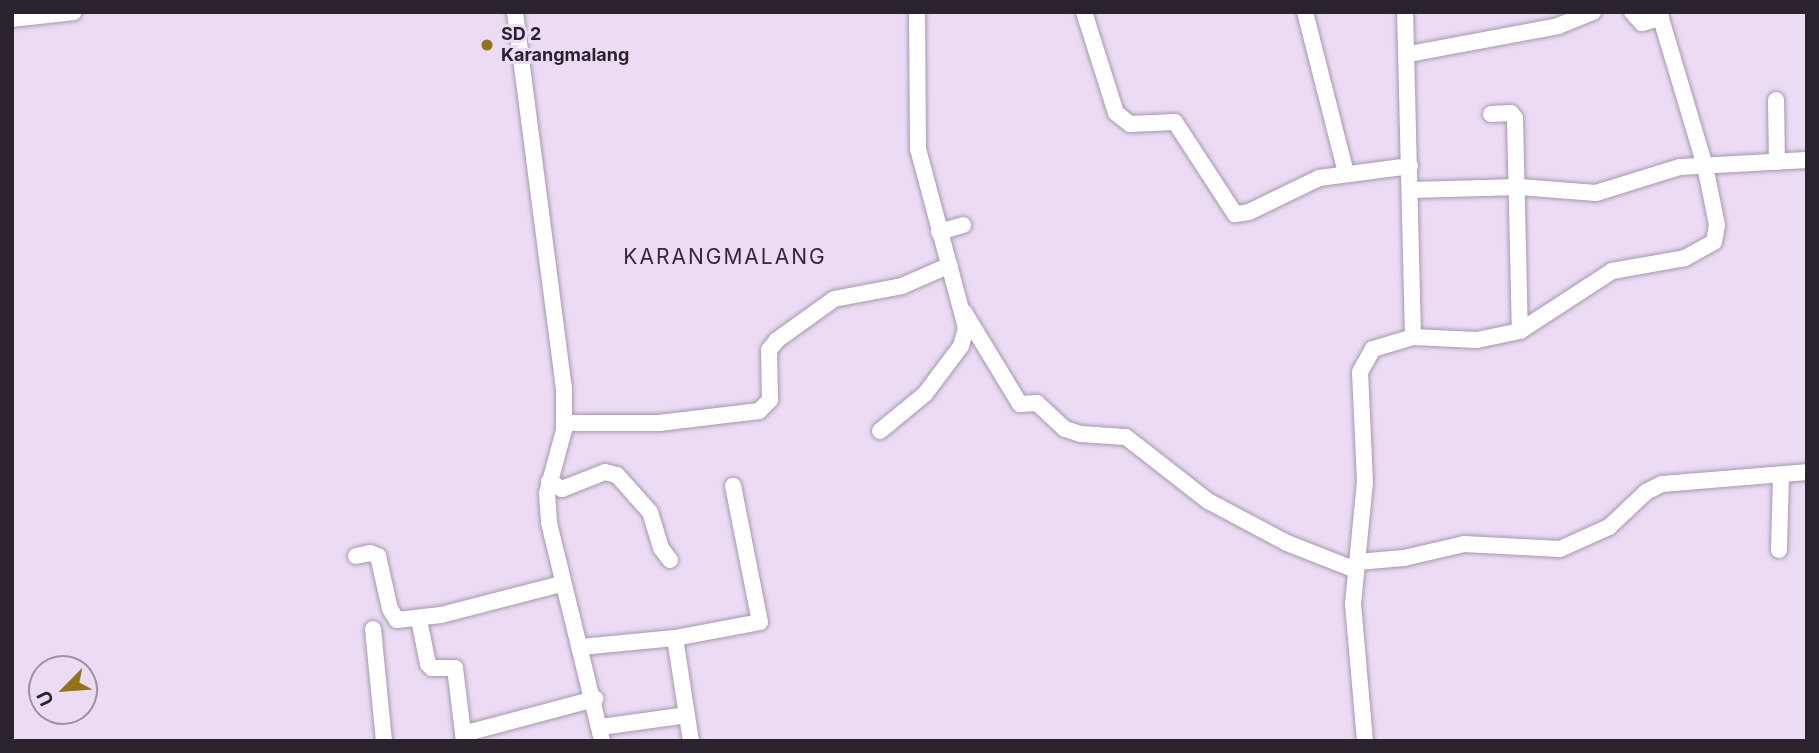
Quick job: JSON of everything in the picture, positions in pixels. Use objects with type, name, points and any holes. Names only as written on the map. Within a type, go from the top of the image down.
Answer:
[{"type":"street","points":[[12,19],[74,12]]},
{"type":"street","points":[[515,12],[557,314],[565,423],[549,479],[549,523],[561,584],[581,647],[602,734],[687,715]]},
{"type":"street","points":[[917,12],[916,134],[939,232],[964,312],[1017,402],[1047,408],[1065,429],[1126,437],[1208,501],[1287,543],[1357,566],[1464,544],[1560,549],[1603,531],[1662,484],[1807,472]]},
{"type":"street","points":[[1084,12],[1116,113],[1130,124],[1175,122],[1235,214],[1249,212],[1310,181],[1346,173],[1410,166]]},
{"type":"street","points":[[1305,12],[1346,173]]},
{"type":"street","points":[[1405,12],[1409,54],[1413,337]]},
{"type":"street","points":[[1409,54],[1558,26],[1593,12]]},
{"type":"street","points":[[1365,741],[1354,645],[1357,566],[1366,482],[1362,363],[1380,345],[1413,337],[1477,340],[1520,331],[1612,271],[1685,258],[1710,246],[1716,239],[1717,225],[1705,166],[1660,15],[1642,23],[1632,12]]},
{"type":"street","points":[[1776,100],[1777,162]]},
{"type":"street","points":[[1491,114],[1514,116],[1520,187],[1520,331]]},
{"type":"street","points":[[1411,190],[1520,187],[1603,192],[1680,167],[1807,160]]},
{"type":"street","points":[[939,232],[962,225]]},
{"type":"street","points":[[565,423],[659,423],[759,411],[771,395],[769,350],[777,340],[834,299],[902,286],[950,265]]},
{"type":"street","points":[[880,431],[925,394],[953,358],[965,337],[964,312]]},
{"type":"street","points":[[549,479],[562,489],[605,472],[617,475],[650,512],[661,548],[670,560]]},
{"type":"street","points":[[1779,551],[1781,475]]},
{"type":"street","points":[[581,647],[675,638],[760,622],[733,486]]},
{"type":"street","points":[[356,556],[370,552],[378,556],[394,617],[419,620],[561,584]]},
{"type":"street","points":[[419,620],[428,664],[432,668],[455,668],[463,738],[595,699]]},
{"type":"street","points":[[373,629],[384,741]]},
{"type":"street","points":[[675,638],[691,741]]},
{"type":"place","name":"SD 2 Karangmalang","points":[[487,45]]},
{"type":"district","name":"KARANGMALANG","points":[[725,257]]}]
